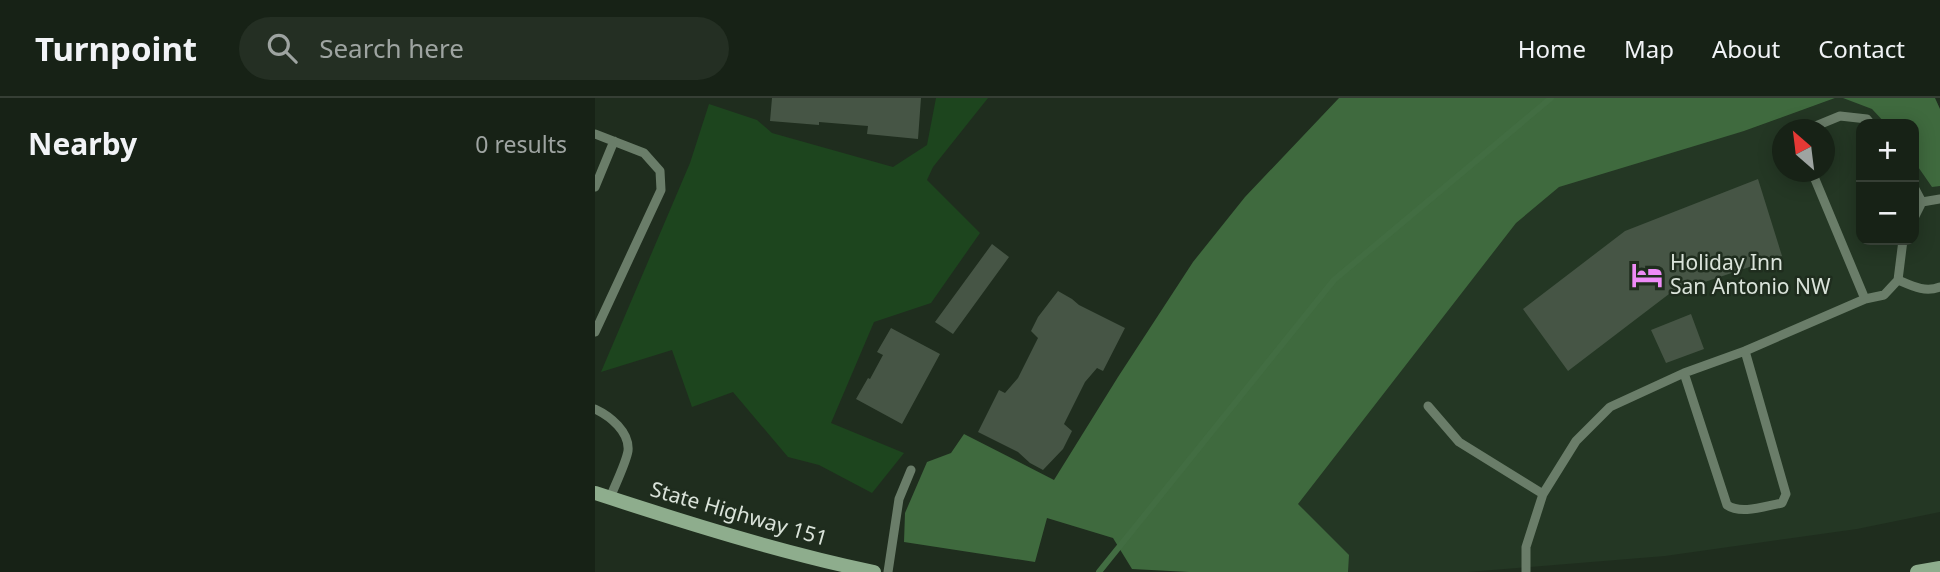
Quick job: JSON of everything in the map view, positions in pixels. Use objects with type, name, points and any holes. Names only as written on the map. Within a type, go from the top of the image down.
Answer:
[{"type":"main road","name":"State Highway 151","points":[[595,493],[776,549],[874,572]]},
{"type":"main road","points":[[1917,572],[1940,568]]},
{"type":"lane","points":[[1833,119],[1840,116],[1867,119]]},
{"type":"lane","points":[[595,134],[644,153],[660,171],[661,190],[595,332]]},
{"type":"lane","points":[[595,187],[614,141]]},
{"type":"lane","points":[[1816,182],[1865,299]]},
{"type":"lane","points":[[1919,196],[1922,202]]},
{"type":"lane","points":[[1922,202],[1940,199]]},
{"type":"lane","points":[[1919,208],[1922,202]]},
{"type":"lane","points":[[1526,572],[1526,547],[1543,494],[1576,441],[1610,407],[1684,373],[1745,351],[1865,299],[1884,295],[1898,280],[1902,245]]},
{"type":"lane","points":[[1898,280],[1915,288],[1933,290],[1940,287]]},
{"type":"lane","points":[[1684,373],[1727,505],[1733,510],[1781,503],[1786,494],[1745,351]]},
{"type":"lane","points":[[1428,406],[1459,442],[1543,494]]},
{"type":"lane","points":[[595,409],[617,424],[627,439],[628,451],[610,498]]},
{"type":"lane","points":[[888,572],[899,499],[911,470]]},
{"type":"shaded area","points":[[1835,98],[1935,98],[1940,109],[1940,512],[1857,529],[1665,556],[1468,572],[1241,572],[1532,174],[1744,131],[1772,121],[1772,182],[1835,182],[1835,119],[1777,119]]},
{"type":"green space","points":[[936,98],[988,98],[933,167],[927,180],[980,233],[931,303],[874,322],[831,423],[904,453],[872,493],[819,465],[788,457],[733,392],[692,407],[672,350],[601,372],[690,163],[709,104],[757,120],[772,133],[893,167],[927,145]]},
{"type":"green space","points":[[1339,98],[1835,98],[1744,131],[1559,187],[1516,223],[1298,504],[1349,555],[1348,572],[1189,572],[1132,569],[1113,538],[1047,518],[1035,562],[904,542],[905,513],[927,462],[951,453],[964,434],[1054,480],[1193,262],[1245,197]]},
{"type":"green space","points":[[1843,98],[1935,98],[1940,109],[1940,186],[1932,187],[1919,168],[1919,119],[1881,119],[1872,109]]},
{"type":"building","points":[[772,98],[921,98],[918,139],[867,134],[868,126],[770,121]]},
{"type":"building","name":"Holiday Inn San Antonio NW","points":[[1758,179],[1782,256],[1669,294],[1568,371],[1523,309],[1625,231]]},
{"type":"building","points":[[992,244],[1009,257],[953,334],[935,322]]},
{"type":"building","points":[[1058,291],[1079,305],[1125,328],[1103,371],[1097,368],[1085,382],[1064,424],[1072,431],[1063,449],[1043,470],[1018,452],[978,432],[999,390],[1005,393],[1018,378],[1038,338],[1031,331]]},
{"type":"building","points":[[1691,314],[1704,349],[1666,363],[1651,330]]},
{"type":"building","points":[[891,328],[940,354],[902,424],[856,399],[883,355],[877,352]]},
{"type":"waterway","points":[[1099,572],[1334,280],[1551,98]]},
{"type":"place","name":"Holiday Inn San Antonio NW","points":[[1647,275]]}]
